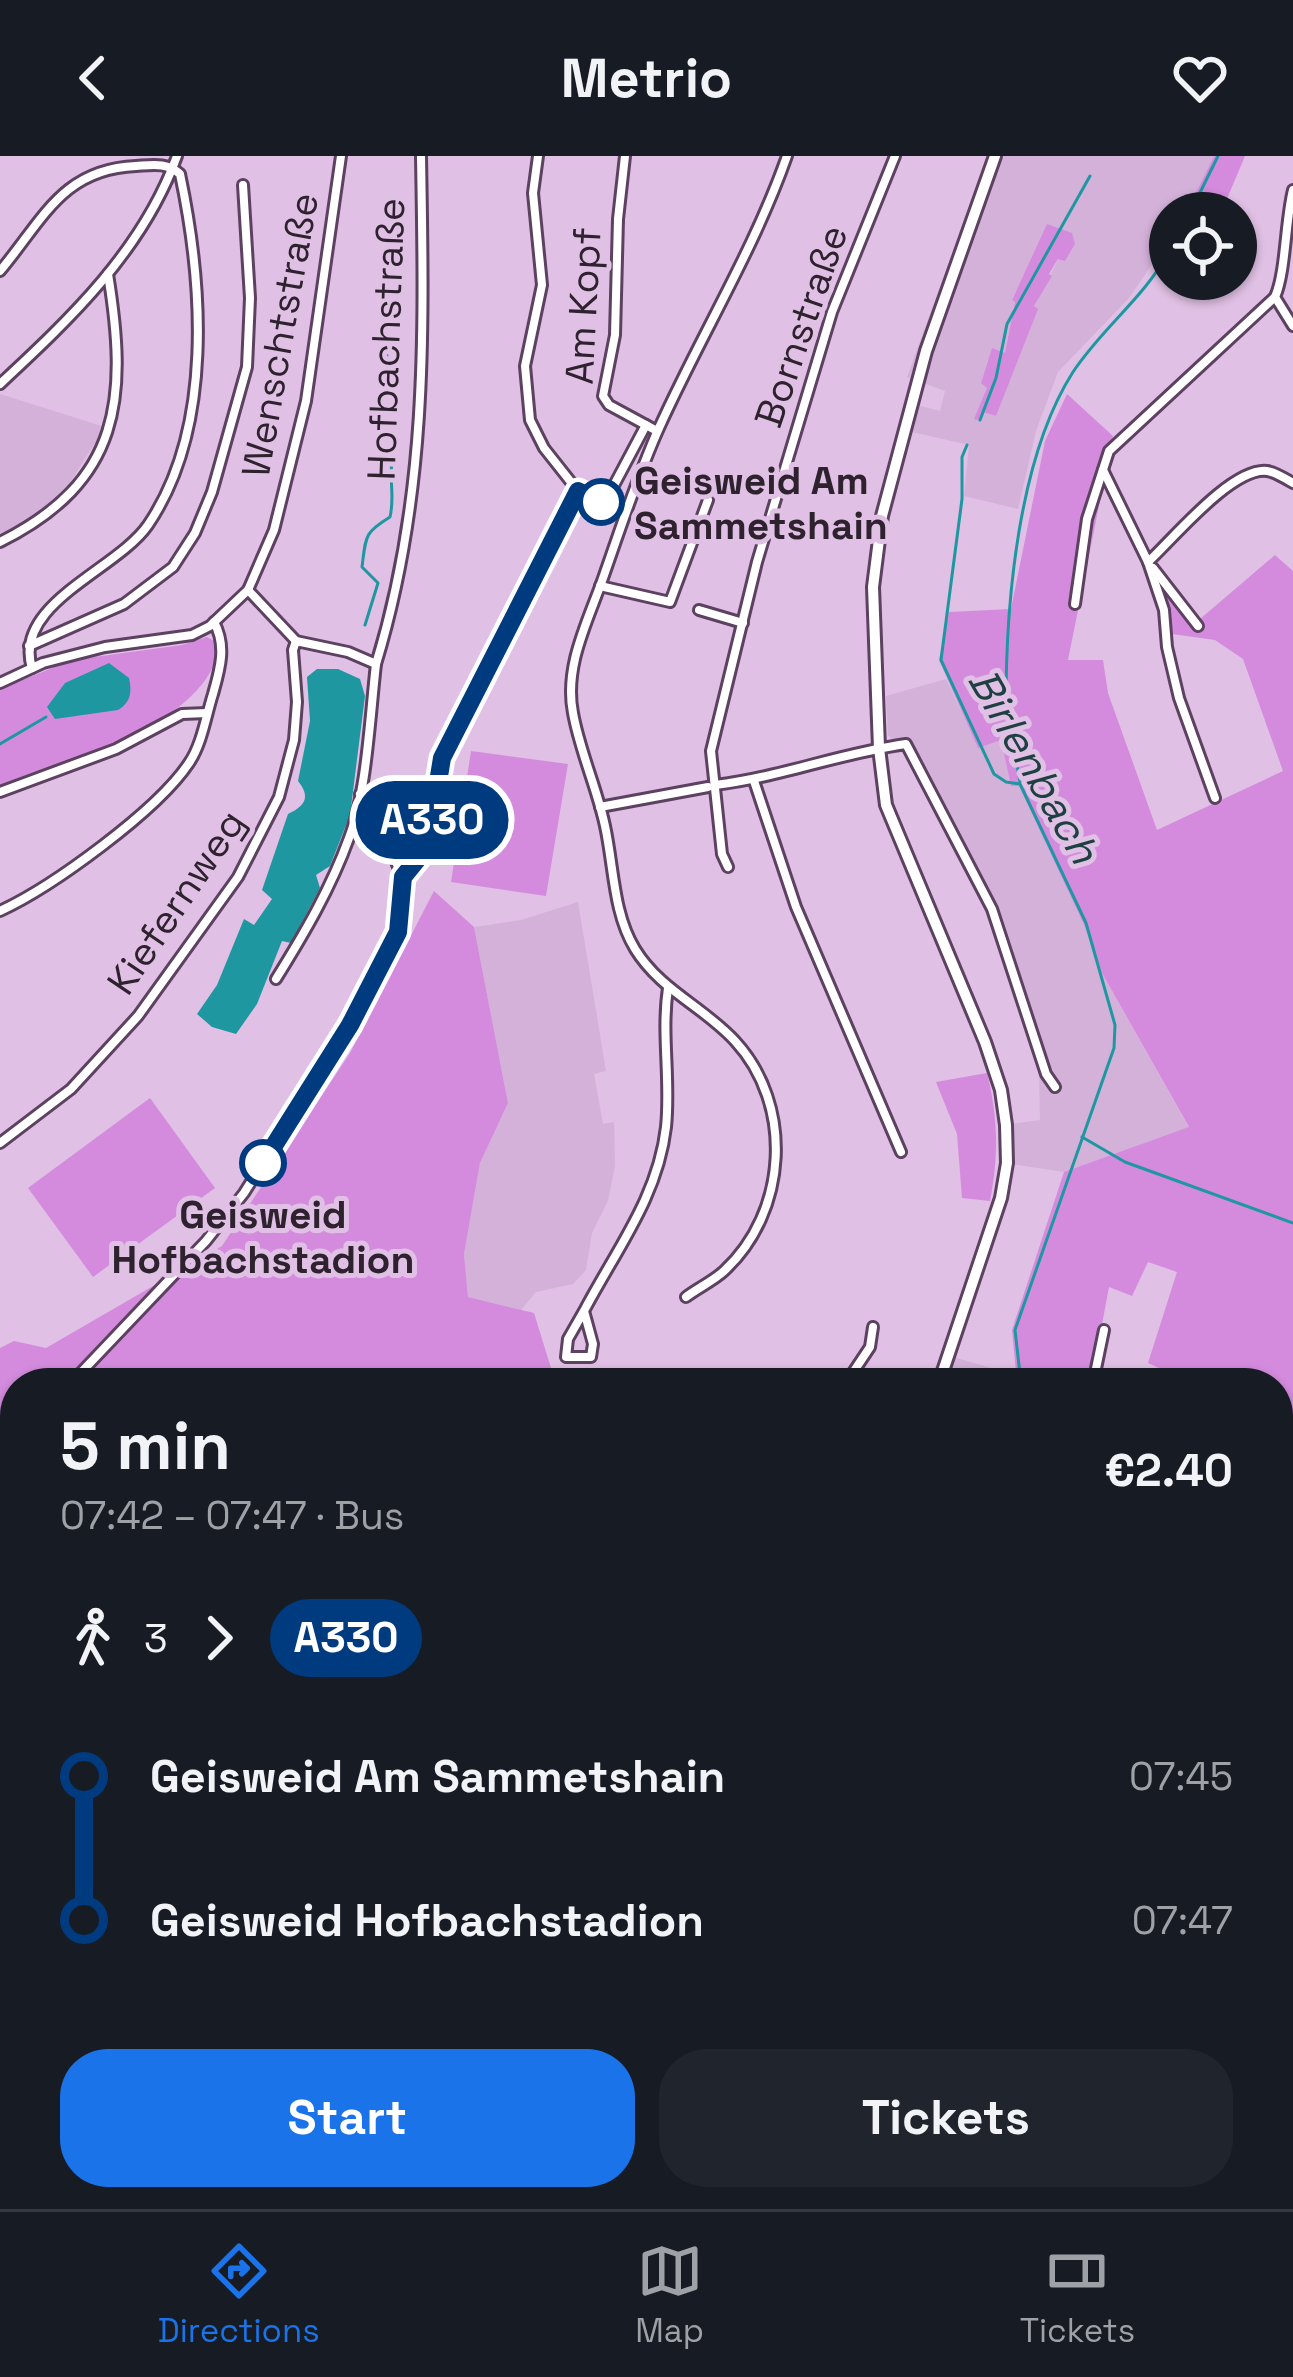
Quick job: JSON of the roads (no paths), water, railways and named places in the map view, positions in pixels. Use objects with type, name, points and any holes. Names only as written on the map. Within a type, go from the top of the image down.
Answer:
[{"type":"main road","points":[[943,1368],[1000,1198],[1006,1125],[1001,1090],[985,1042],[891,822],[882,788],[873,587],[878,536],[926,351],[995,156]]},
{"type":"street","points":[[0,384],[69,320],[132,245],[176,156]]},
{"type":"street","name":"Wenschtstraße","points":[[248,590],[267,552],[306,401],[341,156]]},
{"type":"street","name":"Hofbachstraße","points":[[276,979],[304,934],[350,837],[376,664],[398,592],[418,458],[423,334],[421,156]]},
{"type":"street","points":[[538,156],[533,193],[542,285],[525,365],[530,420],[544,448],[578,491],[626,514]]},
{"type":"street","name":"Am Kopf","points":[[625,156],[615,335],[603,396],[609,405],[657,431]]},
{"type":"street","points":[[686,1297],[723,1271],[764,1213],[776,1160],[776,1136],[763,1084],[747,1054],[715,1021],[668,988],[643,961],[626,931],[600,806],[577,732],[571,679],[657,431],[758,226],[787,156]]},
{"type":"street","name":"Bornstraße","points":[[728,867],[722,854],[711,752],[742,623],[832,312],[895,156]]},
{"type":"street","points":[[0,271],[62,192],[104,167],[172,167],[180,174],[193,235],[199,303],[195,381],[182,444],[164,496],[138,538],[47,609],[29,646],[32,668]]},
{"type":"street","points":[[29,646],[124,604],[173,567],[196,533],[248,367],[250,298],[243,185]]},
{"type":"street","points":[[1075,604],[1084,535],[1109,451],[1275,297],[1283,279],[1282,247],[1293,190]]},
{"type":"street","points":[[0,542],[34,525],[74,492],[107,436],[117,396],[108,274]]},
{"type":"street","points":[[1275,297],[1293,326]]},
{"type":"street","points":[[612,489],[646,425]]},
{"type":"street","points":[[1102,469],[1148,562],[1164,610],[1179,698],[1215,798]]},
{"type":"street","points":[[1148,562],[1246,474],[1267,471],[1293,483]]},
{"type":"street","points":[[403,877],[420,856],[432,819],[442,758],[578,491]]},
{"type":"street","points":[[600,586],[670,602],[708,500]]},
{"type":"street","points":[[1148,562],[1198,626]]},
{"type":"street","points":[[0,683],[32,668],[105,647],[183,638],[214,622],[248,590],[296,641],[348,652],[376,664]]},
{"type":"street","points":[[699,610],[742,623]]},
{"type":"street","points":[[0,911],[145,813],[187,767],[208,713],[223,642],[214,622]]},
{"type":"street","name":"Kiefernweg","points":[[0,1143],[71,1089],[137,1016],[238,877],[279,797],[294,740],[297,702],[292,650],[296,641]]},
{"type":"street","points":[[0,791],[116,749],[182,714],[208,713]]},
{"type":"street","points":[[600,806],[754,781],[907,744],[992,909],[1046,1074],[1055,1087]]},
{"type":"street","points":[[754,781],[796,907],[901,1152]]},
{"type":"street","points":[[85,1368],[206,1241],[254,1178],[350,1025],[398,932],[403,877],[360,794]]},
{"type":"street","points":[[584,1311],[593,1344],[591,1357],[566,1357],[568,1339],[584,1311],[631,1232],[658,1164],[669,1090],[664,1014],[668,988]]},
{"type":"street","points":[[856,1368],[870,1347],[873,1327]]},
{"type":"street","points":[[1096,1368],[1104,1330]]},
{"type":"waterway","points":[[1200,192],[1218,156]]},
{"type":"waterway","name":"Birlenbach","points":[[980,420],[996,378],[1007,324],[1090,176]]},
{"type":"waterway","points":[[1006,703],[1013,577],[1039,446],[1073,372],[1149,282]]},
{"type":"waterway","points":[[386,344],[388,374]]},
{"type":"waterway","points":[[390,407],[392,414]]},
{"type":"waterway","name":"Birlenbach","points":[[967,445],[941,660],[994,774],[1020,784],[1086,923],[1115,1025],[1114,1048],[1015,1330],[1019,1368]]},
{"type":"waterway","points":[[365,625],[378,583],[362,567],[364,548],[371,532],[390,517],[392,461]]},
{"type":"waterway","points":[[1008,713],[1020,782]]},
{"type":"waterway","points":[[0,744],[46,717]]},
{"type":"waterway","points":[[1082,1137],[1125,1162],[1293,1223]]},
{"type":"place","name":"Geisweid Am Sammetshain","points":[[601,502]]},
{"type":"place","name":"Geisweid Hofbachstadion","points":[[263,1163]]}]
